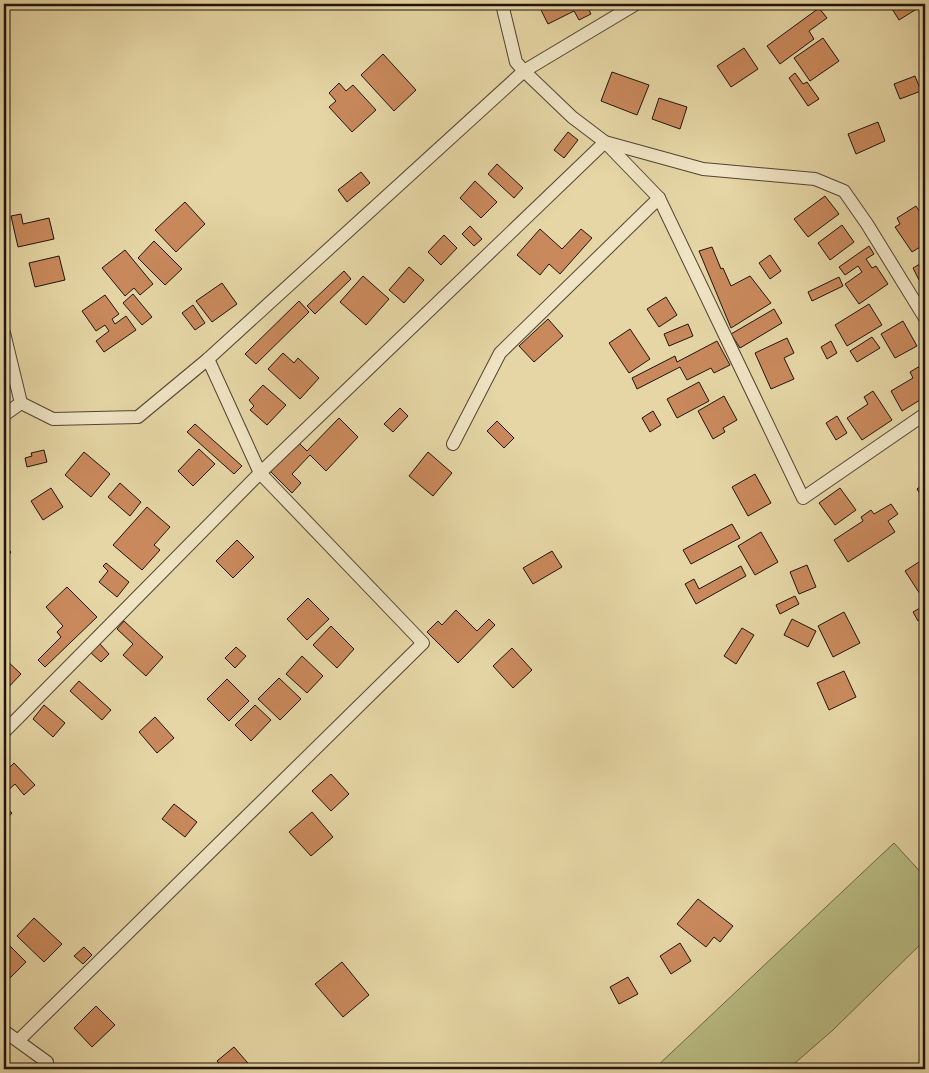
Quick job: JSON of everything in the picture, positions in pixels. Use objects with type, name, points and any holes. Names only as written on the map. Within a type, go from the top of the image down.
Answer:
[{"type":"street","points":[[502,4],[516,62],[572,117],[605,142],[658,198],[804,498],[925,414]]},
{"type":"street","points":[[4,333],[21,403],[53,420],[138,417],[208,359],[524,71],[636,4]]},
{"type":"street","points":[[605,142],[703,169],[815,179],[844,191],[867,224],[925,318]]},
{"type":"street","points":[[4,732],[260,473],[605,142]]},
{"type":"street","points":[[453,444],[500,353],[658,198]]},
{"type":"street","points":[[19,1040],[423,643],[260,473],[208,359]]},
{"type":"street","points":[[4,415],[21,403]]},
{"type":"street","points":[[4,1031],[47,1062],[46,1069]]},
{"type":"green space","points":[[894,843],[925,877],[925,940],[833,1030],[788,1069],[654,1069]]},
{"type":"building","points":[[538,4],[586,4],[591,14],[579,20],[574,11],[548,24]]},
{"type":"building","points":[[889,4],[923,4],[923,5],[899,20]]},
{"type":"building","points":[[819,8],[827,18],[809,31],[814,39],[780,64],[767,46]]},
{"type":"building","points":[[823,38],[839,61],[810,81],[794,58]]},
{"type":"building","points":[[744,48],[758,69],[731,87],[717,66]]},
{"type":"building","points":[[383,54],[416,90],[394,111],[361,75]]},
{"type":"building","points":[[612,72],[649,85],[637,115],[601,101]]},
{"type":"building","points":[[795,73],[803,84],[807,82],[819,99],[808,106],[789,78]]},
{"type":"building","points":[[915,76],[921,91],[900,99],[894,84]]},
{"type":"building","points":[[339,83],[346,91],[353,85],[376,110],[352,132],[329,107],[336,101],[329,93]]},
{"type":"building","points":[[659,98],[687,107],[680,129],[652,119]]},
{"type":"building","points":[[878,122],[885,141],[856,154],[848,134]]},
{"type":"building","points":[[568,132],[578,140],[564,158],[554,150]]},
{"type":"building","points":[[497,164],[523,188],[514,198],[488,174]]},
{"type":"building","points":[[361,172],[370,183],[347,202],[338,190]]},
{"type":"building","points":[[475,181],[497,202],[481,218],[460,198]]},
{"type":"building","points":[[825,196],[839,214],[808,237],[794,219]]},
{"type":"building","points":[[185,202],[205,224],[176,252],[155,230]]},
{"type":"building","points":[[916,206],[925,220],[925,244],[912,252],[895,227],[900,224],[897,218]]},
{"type":"building","points":[[21,214],[23,224],[49,218],[54,239],[18,247],[11,216]]},
{"type":"building","points":[[842,225],[854,242],[830,260],[818,243]]},
{"type":"building","points":[[470,226],[482,239],[474,246],[462,234]]},
{"type":"building","points":[[540,229],[562,249],[581,229],[592,238],[560,274],[549,264],[540,275],[517,255]]},
{"type":"building","points":[[444,235],[457,248],[441,265],[428,252]]},
{"type":"building","points":[[154,241],[182,269],[165,285],[138,258]]},
{"type":"building","points":[[869,246],[874,254],[866,259],[872,268],[876,266],[888,284],[859,304],[845,284],[862,272],[858,266],[845,275],[839,267]]},
{"type":"building","points":[[712,247],[721,269],[723,268],[731,286],[750,276],[771,303],[731,328],[699,251]]},
{"type":"building","points":[[125,250],[153,284],[140,295],[134,288],[125,296],[102,268]]},
{"type":"building","points":[[770,255],[781,271],[770,279],[759,263]]},
{"type":"building","points":[[59,256],[65,280],[35,287],[29,263]]},
{"type":"building","points":[[925,261],[925,276],[919,280],[913,268]]},
{"type":"building","points":[[409,267],[424,280],[404,303],[389,290]]},
{"type":"building","points":[[344,271],[351,279],[315,314],[307,306]]},
{"type":"building","points":[[363,276],[389,299],[366,325],[340,302]]},
{"type":"building","points":[[839,277],[843,286],[812,301],[808,292]]},
{"type":"building","points":[[222,283],[237,304],[212,322],[196,301]]},
{"type":"building","points":[[133,294],[152,317],[142,325],[123,303]]},
{"type":"building","points":[[105,295],[119,314],[112,319],[115,324],[126,316],[136,330],[104,352],[96,341],[109,331],[105,325],[96,331],[82,311]]},
{"type":"building","points":[[666,297],[677,315],[659,327],[647,309]]},
{"type":"building","points":[[299,301],[309,312],[256,364],[245,354]]},
{"type":"building","points":[[869,304],[882,325],[847,346],[835,325]]},
{"type":"building","points":[[193,305],[205,323],[195,330],[182,313]]},
{"type":"building","points":[[774,309],[782,323],[740,348],[731,334]]},
{"type":"building","points":[[548,319],[563,336],[534,362],[519,346]]},
{"type":"building","points":[[903,321],[917,346],[895,358],[881,334]]},
{"type":"building","points":[[688,324],[693,336],[669,346],[664,334]]},
{"type":"building","points":[[630,329],[650,359],[629,373],[609,343]]},
{"type":"building","points":[[872,337],[880,348],[857,362],[850,351]]},
{"type":"building","points":[[787,338],[794,353],[784,358],[794,379],[771,389],[755,353]]},
{"type":"building","points":[[717,341],[730,365],[714,373],[711,368],[687,380],[680,367],[637,389],[632,378],[675,356],[677,362]]},
{"type":"building","points":[[831,341],[837,353],[827,359],[821,347]]},
{"type":"building","points":[[283,353],[294,363],[298,358],[319,378],[300,399],[268,369]]},
{"type":"building","points":[[925,363],[925,397],[902,411],[891,391],[913,378],[910,372]]},
{"type":"building","points":[[699,382],[709,401],[677,418],[667,399]]},
{"type":"building","points":[[263,385],[286,405],[267,425],[250,410],[254,406],[249,400]]},
{"type":"building","points":[[873,391],[892,420],[862,440],[847,418],[868,404],[864,397]]},
{"type":"building","points":[[724,396],[737,420],[723,428],[725,432],[713,439],[698,411]]},
{"type":"building","points":[[400,408],[408,416],[393,432],[384,424]]},
{"type":"building","points":[[653,411],[661,425],[650,432],[642,418]]},
{"type":"building","points":[[837,416],[847,433],[836,440],[826,423]]},
{"type":"building","points":[[339,418],[358,437],[326,471],[310,455],[292,474],[301,483],[292,493],[270,471],[298,442],[307,451]]},
{"type":"building","points":[[497,421],[514,438],[504,448],[487,431]]},
{"type":"building","points":[[195,424],[242,466],[234,474],[187,432]]},
{"type":"building","points":[[199,449],[215,464],[193,486],[178,471]]},
{"type":"building","points":[[44,450],[47,462],[27,467],[25,458],[32,456],[31,453]]},
{"type":"building","points":[[84,452],[110,474],[91,497],[65,475]]},
{"type":"building","points":[[428,452],[452,473],[433,496],[409,476]]},
{"type":"building","points":[[755,474],[771,503],[748,516],[732,487]]},
{"type":"building","points":[[120,483],[141,502],[130,516],[108,497]]},
{"type":"building","points":[[925,483],[925,495],[922,497],[917,489]]},
{"type":"building","points":[[51,488],[63,507],[43,520],[31,501]]},
{"type":"building","points":[[840,488],[856,510],[835,525],[819,503]]},
{"type":"building","points":[[891,504],[898,514],[888,521],[895,532],[848,562],[834,540],[863,521],[861,517],[871,510],[874,514]]},
{"type":"building","points":[[147,507],[170,527],[154,545],[160,550],[142,570],[113,545]]},
{"type":"building","points":[[732,524],[740,538],[691,564],[683,550]]},
{"type":"building","points":[[761,532],[778,562],[755,575],[738,546]]},
{"type":"building","points":[[237,540],[254,557],[233,578],[216,561]]},
{"type":"building","points":[[4,547],[11,552],[4,561]]},
{"type":"building","points":[[552,551],[562,567],[533,584],[523,568]]},
{"type":"building","points":[[925,558],[925,591],[920,594],[905,571]]},
{"type":"building","points":[[106,563],[129,582],[117,597],[99,582],[108,571],[103,566]]},
{"type":"building","points":[[807,565],[816,587],[799,594],[790,572]]},
{"type":"building","points":[[741,566],[746,576],[696,604],[685,584],[694,579],[699,589]]},
{"type":"building","points":[[67,587],[97,617],[45,667],[38,660],[61,637],[57,632],[63,626],[46,607]]},
{"type":"building","points":[[795,596],[799,604],[780,614],[776,605]]},
{"type":"building","points":[[308,598],[329,619],[307,640],[287,619]]},
{"type":"building","points":[[925,605],[925,617],[918,621],[913,612]]},
{"type":"building","points":[[456,610],[477,631],[489,619],[495,625],[458,663],[427,632],[438,621],[442,625]]},
{"type":"building","points":[[844,612],[860,643],[833,657],[818,626]]},
{"type":"building","points":[[792,619],[816,631],[808,647],[784,635]]},
{"type":"building","points":[[124,621],[163,657],[146,676],[123,655],[133,644],[117,629]]},
{"type":"building","points":[[331,626],[354,649],[337,668],[313,645]]},
{"type":"building","points":[[742,628],[754,635],[736,664],[724,656]]},
{"type":"building","points":[[100,644],[109,654],[101,662],[91,653]]},
{"type":"building","points":[[236,647],[246,656],[235,668],[225,658]]},
{"type":"building","points":[[512,648],[532,670],[513,688],[493,666]]},
{"type":"building","points":[[302,656],[323,676],[307,693],[286,674]]},
{"type":"building","points":[[4,658],[21,674],[4,692]]},
{"type":"building","points":[[844,671],[856,697],[829,710],[817,683]]},
{"type":"building","points":[[279,678],[301,699],[280,720],[258,699]]},
{"type":"building","points":[[227,679],[249,701],[229,721],[207,699]]},
{"type":"building","points":[[79,681],[111,710],[102,720],[70,691]]},
{"type":"building","points":[[44,705],[65,723],[53,737],[33,719]]},
{"type":"building","points":[[255,705],[271,720],[251,741],[235,725]]},
{"type":"building","points":[[155,717],[174,738],[157,753],[139,732]]},
{"type":"building","points":[[14,763],[35,785],[24,795],[15,784],[4,794],[4,764],[8,769]]},
{"type":"building","points":[[331,774],[349,794],[331,811],[312,791]]},
{"type":"building","points":[[174,804],[197,822],[185,837],[162,819]]},
{"type":"building","points":[[4,807],[12,813],[4,822]]},
{"type":"building","points":[[312,812],[333,837],[311,856],[289,832]]},
{"type":"building","points":[[698,899],[733,926],[720,942],[714,937],[706,947],[677,924]]},
{"type":"building","points":[[34,918],[62,944],[44,962],[17,936]]},
{"type":"building","points":[[680,943],[691,961],[671,974],[660,956]]},
{"type":"building","points":[[9,945],[26,962],[4,984],[4,950]]},
{"type":"building","points":[[84,947],[92,955],[83,964],[74,956]]},
{"type":"building","points":[[342,962],[369,995],[343,1017],[315,984]]},
{"type":"building","points":[[628,977],[638,994],[619,1004],[610,987]]},
{"type":"building","points":[[96,1006],[115,1025],[92,1047],[74,1028]]},
{"type":"building","points":[[234,1047],[253,1069],[224,1069],[217,1061]]}]
